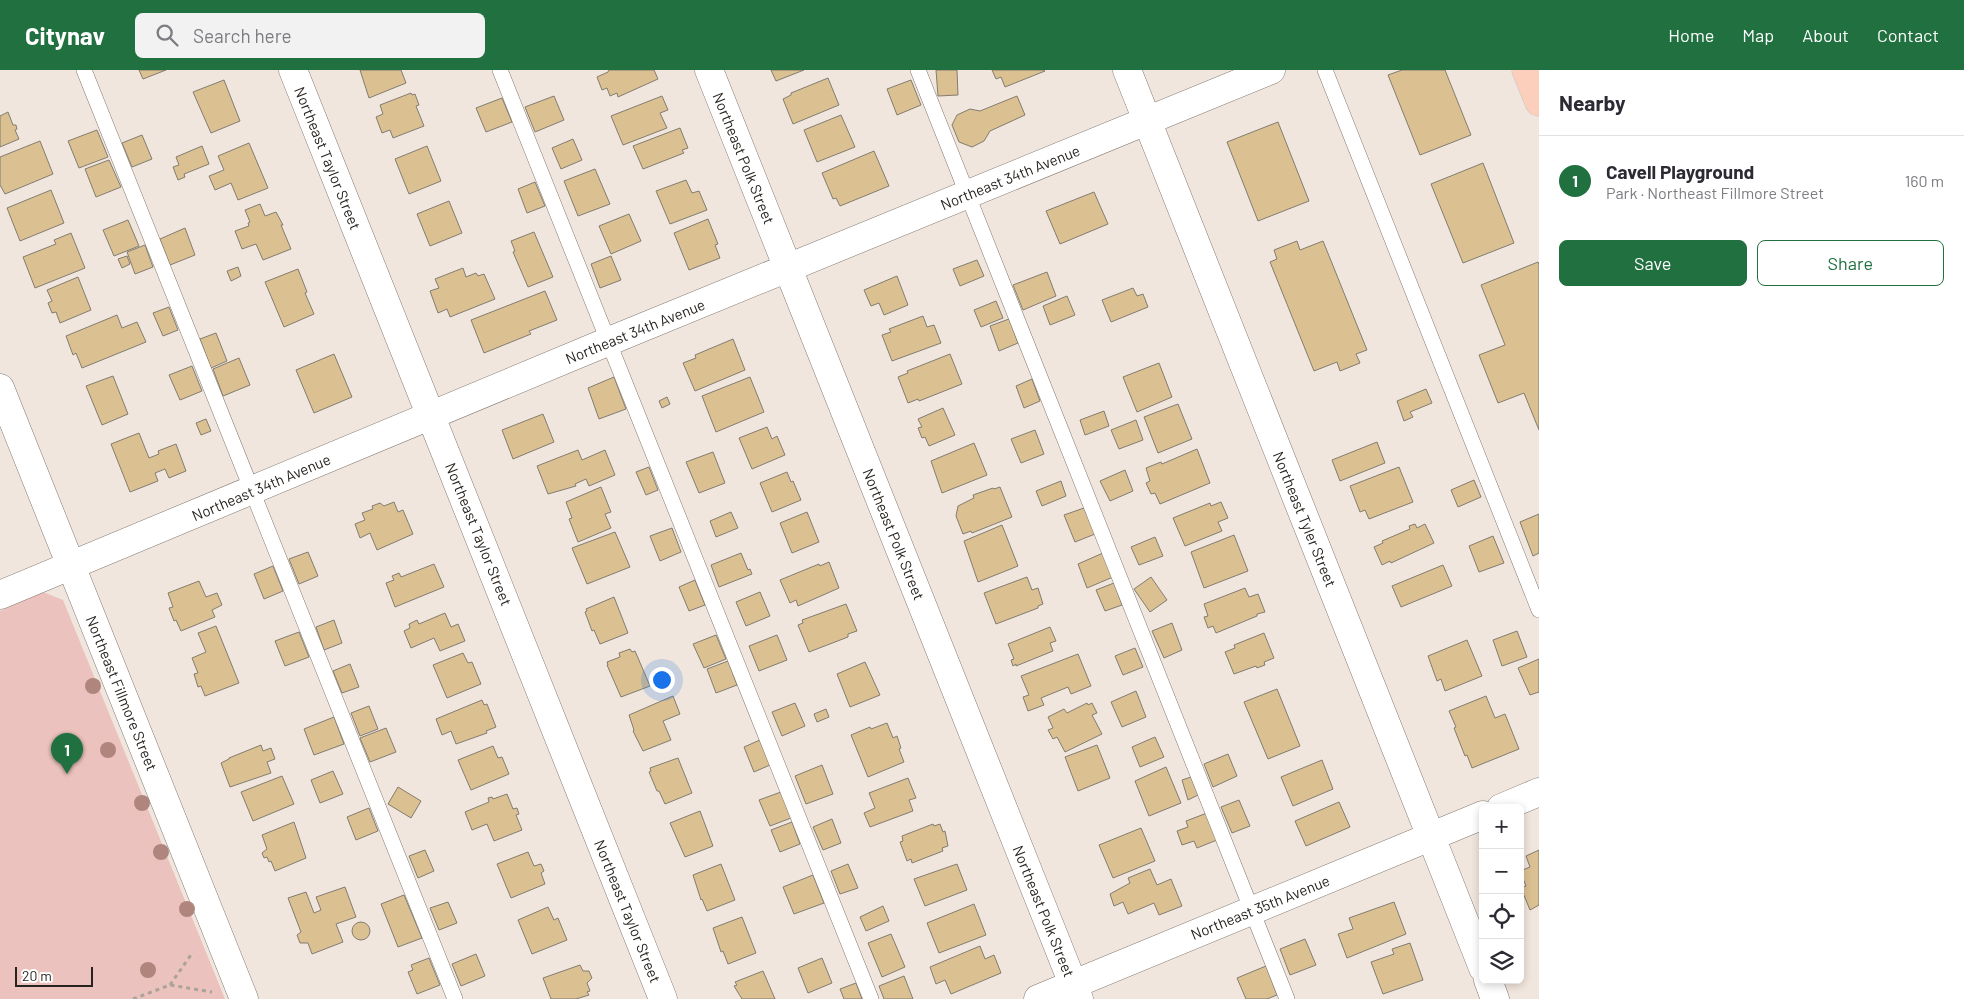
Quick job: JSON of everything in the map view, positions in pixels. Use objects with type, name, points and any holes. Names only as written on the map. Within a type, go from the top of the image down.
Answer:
[{"type":"main road","points":[[1526,70],[1539,102]]},
{"type":"street","name":"Northeast Taylor Street","points":[[293,70],[663,999]]},
{"type":"street","name":"Northeast Polk Street","points":[[709,70],[1076,992]]},
{"type":"street","name":"Northeast Tyler Street","points":[[1127,70],[1479,958]]},
{"type":"street","name":"Northeast 34th Avenue","points":[[0,595],[607,342],[1271,70]]},
{"type":"street","name":"Northeast Fillmore Street","points":[[0,388],[244,999]]},
{"type":"street","points":[[1510,804],[1539,792]]},
{"type":"street","name":"Northeast 35th Avenue","points":[[1038,999],[1076,992],[1252,911],[1479,817]]},
{"type":"street","points":[[1489,984],[1495,999]]},
{"type":"lane","points":[[84,70],[455,999]]},
{"type":"lane","points":[[500,70],[607,342],[871,999]]},
{"type":"lane","points":[[918,70],[1287,999]]},
{"type":"lane","points":[[1325,70],[1539,610]]},
{"type":"path","points":[[133,999],[170,984],[193,952]]},
{"type":"path","points":[[170,984],[212,992]]},
{"type":"shaded area","points":[[43,592],[63,600],[225,999],[0,999],[0,611]]},
{"type":"building","points":[[139,70],[166,70],[143,79]]},
{"type":"building","points":[[360,70],[401,70],[406,83],[369,98]]},
{"type":"building","points":[[609,70],[654,70],[658,79],[618,97],[617,93],[610,96],[607,88],[602,90],[597,77]]},
{"type":"building","points":[[771,70],[804,70],[776,81]]},
{"type":"building","points":[[936,70],[957,70],[958,95],[938,96]]},
{"type":"building","points":[[992,70],[1045,71],[1005,87],[1001,77],[996,79]]},
{"type":"building","points":[[1402,70],[1445,70],[1471,135],[1420,155],[1388,75]]},
{"type":"building","points":[[828,78],[839,105],[793,124],[783,99],[791,95],[791,93]]},
{"type":"building","points":[[224,80],[240,121],[211,133],[193,92]]},
{"type":"building","points":[[911,80],[921,105],[897,115],[887,89]]},
{"type":"building","points":[[411,93],[412,95],[415,94],[419,105],[416,106],[424,126],[393,138],[390,130],[382,133],[376,117],[383,114],[380,105]]},
{"type":"building","points":[[554,96],[564,120],[535,132],[525,107]]},
{"type":"building","points":[[662,96],[668,110],[660,113],[667,128],[623,145],[611,116]]},
{"type":"building","points":[[1017,96],[1025,115],[990,131],[984,141],[972,147],[959,142],[952,125],[957,115],[970,109],[980,111]]},
{"type":"building","points":[[502,98],[512,122],[486,132],[476,108]]},
{"type":"building","points":[[8,112],[13,125],[16,125],[17,129],[15,130],[19,139],[0,147],[0,116]]},
{"type":"building","points":[[841,115],[855,147],[817,162],[804,130]]},
{"type":"building","points":[[1278,122],[1309,201],[1258,221],[1227,142]]},
{"type":"building","points":[[680,128],[688,148],[682,150],[684,153],[643,169],[633,146]]},
{"type":"building","points":[[97,130],[108,157],[79,168],[68,141]]},
{"type":"building","points":[[142,135],[152,159],[132,167],[122,143]]},
{"type":"building","points":[[573,139],[582,160],[561,169],[552,148]]},
{"type":"building","points":[[40,141],[53,174],[5,194],[0,185],[0,157]]},
{"type":"building","points":[[249,143],[268,188],[238,200],[231,183],[215,190],[209,176],[224,170],[218,156]]},
{"type":"building","points":[[202,146],[209,164],[184,174],[185,177],[178,180],[173,167],[179,165],[176,157]]},
{"type":"building","points":[[427,146],[441,181],[409,194],[395,159]]},
{"type":"building","points":[[874,151],[889,186],[840,206],[836,198],[833,199],[822,173]]},
{"type":"building","points":[[109,160],[121,187],[96,197],[85,169]]},
{"type":"building","points":[[1483,163],[1514,243],[1463,263],[1431,184]]},
{"type":"building","points":[[595,169],[610,204],[578,216],[564,181]]},
{"type":"building","points":[[686,180],[692,193],[699,191],[707,210],[670,224],[656,191]]},
{"type":"building","points":[[535,182],[545,206],[527,213],[518,189]]},
{"type":"building","points":[[51,190],[64,223],[20,241],[7,208]]},
{"type":"building","points":[[1094,192],[1108,224],[1060,244],[1046,211]]},
{"type":"building","points":[[449,201],[462,233],[430,246],[417,214]]},
{"type":"building","points":[[260,204],[265,216],[276,212],[283,225],[281,225],[291,249],[263,260],[256,244],[242,249],[235,231],[249,226],[248,223],[250,222],[245,210]]},
{"type":"building","points":[[629,214],[641,241],[611,254],[599,226]]},
{"type":"building","points":[[708,219],[718,244],[715,245],[720,258],[689,270],[674,233]]},
{"type":"building","points":[[128,220],[139,246],[114,256],[103,230]]},
{"type":"building","points":[[185,228],[195,255],[170,265],[160,239]]},
{"type":"building","points":[[534,232],[553,277],[528,287],[513,252],[515,251],[511,241]]},
{"type":"building","points":[[71,233],[85,268],[35,288],[23,257],[56,244],[54,240]]},
{"type":"building","points":[[1297,241],[1300,250],[1323,241],[1367,350],[1356,354],[1360,363],[1340,371],[1337,362],[1314,371],[1270,262],[1277,259],[1274,250]]},
{"type":"building","points":[[145,245],[153,267],[135,274],[127,252]]},
{"type":"building","points":[[127,256],[130,264],[122,268],[118,259]]},
{"type":"building","points":[[611,256],[621,280],[600,288],[591,264]]},
{"type":"building","points":[[977,260],[984,276],[960,286],[953,269]]},
{"type":"building","points":[[1538,262],[1539,430],[1524,393],[1498,403],[1479,355],[1505,345],[1481,285]]},
{"type":"building","points":[[238,267],[241,276],[231,281],[227,271]]},
{"type":"building","points":[[463,268],[466,277],[476,273],[478,276],[484,274],[495,299],[450,317],[447,309],[438,313],[430,291],[439,288],[435,279]]},
{"type":"building","points":[[298,269],[314,314],[284,327],[265,282]]},
{"type":"building","points":[[1047,272],[1056,296],[1023,310],[1013,285]]},
{"type":"building","points":[[897,276],[908,305],[884,315],[879,303],[871,306],[864,290]]},
{"type":"building","points":[[78,277],[91,310],[60,323],[56,312],[52,313],[48,303],[52,301],[47,290]]},
{"type":"building","points":[[1133,288],[1137,296],[1143,294],[1148,307],[1111,322],[1102,300]]},
{"type":"building","points":[[545,291],[557,320],[529,331],[531,334],[484,353],[471,320]]},
{"type":"building","points":[[1067,296],[1075,315],[1050,325],[1043,306]]},
{"type":"building","points":[[996,301],[1003,318],[981,327],[974,310]]},
{"type":"building","points":[[169,307],[178,330],[163,336],[153,313]]},
{"type":"building","points":[[117,315],[122,328],[137,322],[146,342],[82,368],[76,353],[73,355],[66,336]]},
{"type":"building","points":[[923,316],[927,327],[934,325],[941,343],[892,361],[882,335],[891,332],[889,329]]},
{"type":"building","points":[[1009,319],[1018,343],[999,351],[990,326]]},
{"type":"building","points":[[216,333],[227,361],[211,368],[200,339]]},
{"type":"building","points":[[733,339],[745,370],[695,391],[683,363],[696,358],[695,355]]},
{"type":"building","points":[[334,354],[352,397],[314,413],[296,370]]},
{"type":"building","points":[[950,354],[962,384],[919,401],[918,399],[908,403],[898,377],[908,373],[907,371]]},
{"type":"building","points":[[239,358],[250,385],[223,396],[213,369]]},
{"type":"building","points":[[1159,363],[1172,397],[1137,412],[1123,377]]},
{"type":"building","points":[[192,366],[202,391],[180,400],[169,375]]},
{"type":"building","points":[[113,376],[128,414],[102,425],[86,386]]},
{"type":"building","points":[[614,377],[626,409],[599,419],[588,388]]},
{"type":"building","points":[[750,377],[764,412],[716,432],[702,396]]},
{"type":"building","points":[[1032,379],[1040,401],[1024,408],[1016,386]]},
{"type":"building","points":[[1426,389],[1432,403],[1410,412],[1413,417],[1404,421],[1397,401]]},
{"type":"building","points":[[667,397],[670,404],[662,408],[659,401]]},
{"type":"building","points":[[1178,404],[1192,439],[1158,453],[1144,417]]},
{"type":"building","points":[[943,408],[955,435],[929,446],[925,437],[922,438],[918,428],[922,427],[918,419]]},
{"type":"building","points":[[1104,411],[1109,426],[1085,435],[1080,420]]},
{"type":"building","points":[[543,414],[554,442],[513,459],[502,430]]},
{"type":"building","points":[[206,419],[211,431],[201,435],[196,423]]},
{"type":"building","points":[[1136,420],[1143,440],[1119,449],[1111,430]]},
{"type":"building","points":[[767,427],[772,439],[777,436],[785,455],[752,469],[739,438]]},
{"type":"building","points":[[1035,430],[1044,454],[1021,463],[1011,439]]},
{"type":"building","points":[[139,433],[149,458],[159,454],[158,451],[176,444],[186,471],[169,478],[165,469],[155,473],[158,481],[130,492],[111,444]]},
{"type":"building","points":[[1377,442],[1385,463],[1340,481],[1332,460]]},
{"type":"building","points":[[974,443],[987,475],[942,493],[931,461]]},
{"type":"building","points":[[1197,449],[1210,483],[1160,504],[1155,493],[1151,494],[1146,483],[1150,481],[1146,468],[1161,462],[1162,464]]},
{"type":"building","points":[[578,450],[582,460],[605,450],[615,475],[589,486],[586,479],[575,484],[576,486],[548,494],[537,466]]},
{"type":"building","points":[[713,452],[725,483],[699,493],[686,462]]},
{"type":"building","points":[[649,467],[658,490],[646,495],[636,472]]},
{"type":"building","points":[[1399,467],[1413,502],[1369,519],[1365,510],[1360,512],[1350,486]]},
{"type":"building","points":[[1125,470],[1133,491],[1110,501],[1100,481]]},
{"type":"building","points":[[787,472],[801,500],[772,512],[760,483]]},
{"type":"building","points":[[1474,480],[1481,497],[1458,507],[1451,490]]},
{"type":"building","points":[[1061,481],[1066,496],[1042,506],[1036,491]]},
{"type":"building","points":[[601,487],[611,512],[605,514],[611,528],[578,542],[569,519],[572,518],[566,502]]},
{"type":"building","points":[[1000,487],[1012,517],[972,533],[971,531],[963,534],[956,516],[958,506],[974,498],[973,495]]},
{"type":"building","points":[[394,502],[398,512],[403,510],[413,534],[377,550],[370,533],[360,538],[355,524],[365,520],[362,513],[373,509],[372,506],[380,503],[384,506]]},
{"type":"building","points":[[1221,502],[1228,518],[1218,522],[1222,531],[1185,546],[1173,518],[1210,503],[1211,506]]},
{"type":"building","points":[[1084,508],[1095,534],[1075,542],[1064,515]]},
{"type":"building","points":[[731,512],[738,528],[716,537],[710,521]]},
{"type":"building","points":[[807,512],[819,542],[792,553],[780,523]]},
{"type":"building","points":[[1539,514],[1539,553],[1533,556],[1520,522]]},
{"type":"building","points":[[1415,524],[1417,528],[1425,524],[1434,543],[1391,563],[1390,561],[1382,565],[1374,547],[1383,543],[1382,541],[1410,529],[1409,526]]},
{"type":"building","points":[[1002,525],[1018,566],[978,582],[964,541]]},
{"type":"building","points":[[672,528],[681,552],[660,561],[650,536]]},
{"type":"building","points":[[615,532],[630,567],[587,584],[572,548]]},
{"type":"building","points":[[1234,535],[1248,571],[1204,588],[1191,552]]},
{"type":"building","points":[[1493,536],[1504,563],[1479,572],[1469,546]]},
{"type":"building","points":[[1155,537],[1163,556],[1139,565],[1131,547]]},
{"type":"building","points":[[308,552],[318,576],[299,584],[289,559]]},
{"type":"building","points":[[741,553],[748,570],[750,569],[752,574],[719,587],[711,565]]},
{"type":"building","points":[[1103,553],[1113,577],[1087,588],[1078,564]]},
{"type":"building","points":[[829,562],[839,588],[798,606],[796,600],[790,603],[780,580],[819,564],[820,566]]},
{"type":"building","points":[[434,564],[444,587],[395,607],[386,583],[394,580],[392,576],[399,573],[401,577]]},
{"type":"building","points":[[1443,565],[1452,586],[1401,607],[1392,586]]},
{"type":"building","points":[[273,566],[283,591],[264,599],[254,574]]},
{"type":"building","points":[[1027,577],[1032,590],[1038,588],[1043,604],[1038,606],[1038,608],[996,624],[984,593]]},
{"type":"building","points":[[1151,577],[1167,600],[1150,612],[1134,589]]},
{"type":"building","points":[[695,580],[705,605],[689,611],[679,587]]},
{"type":"building","points":[[199,581],[206,597],[217,593],[222,605],[212,610],[215,617],[181,631],[176,620],[174,621],[169,608],[173,607],[168,593]]},
{"type":"building","points":[[1114,583],[1122,605],[1105,611],[1096,590]]},
{"type":"building","points":[[1245,588],[1249,597],[1258,594],[1265,612],[1216,633],[1213,626],[1208,628],[1204,617],[1208,616],[1204,604]]},
{"type":"building","points":[[760,592],[770,616],[746,626],[736,602]]},
{"type":"building","points":[[614,597],[628,633],[600,644],[594,630],[592,631],[585,612],[587,611],[586,609]]},
{"type":"building","points":[[846,604],[857,631],[848,634],[848,637],[809,652],[798,625],[803,623],[802,620]]},
{"type":"building","points":[[445,613],[451,627],[458,624],[465,641],[440,651],[434,638],[411,648],[404,631],[410,628],[409,624],[417,620],[419,624]]},
{"type":"building","points":[[334,620],[342,643],[324,650],[316,627]]},
{"type":"building","points":[[1172,623],[1182,650],[1164,658],[1152,631]]},
{"type":"building","points":[[216,626],[239,683],[205,696],[201,686],[198,687],[194,674],[198,673],[192,658],[206,652],[198,633]]},
{"type":"building","points":[[1050,627],[1056,641],[1050,643],[1053,651],[1013,666],[1011,660],[1014,659],[1008,644]]},
{"type":"building","points":[[1517,631],[1527,657],[1502,666],[1493,640]]},
{"type":"building","points":[[299,632],[309,657],[285,666],[275,641]]},
{"type":"building","points":[[1264,633],[1274,658],[1264,662],[1265,665],[1257,668],[1256,666],[1234,674],[1225,652],[1235,648],[1234,645]]},
{"type":"building","points":[[716,635],[726,659],[704,668],[693,644]]},
{"type":"building","points":[[777,635],[787,660],[759,671],[749,646]]},
{"type":"building","points":[[1467,640],[1482,676],[1445,691],[1441,679],[1437,681],[1428,656]]},
{"type":"building","points":[[1135,648],[1143,667],[1123,675],[1115,656]]},
{"type":"building","points":[[630,649],[632,652],[635,651],[650,686],[621,697],[607,662],[620,657],[619,653]]},
{"type":"building","points":[[463,653],[468,663],[472,662],[481,684],[447,698],[433,665]]},
{"type":"building","points":[[1078,654],[1091,686],[1071,694],[1068,687],[1041,698],[1044,705],[1028,711],[1023,697],[1029,695],[1021,676]]},
{"type":"building","points":[[1539,659],[1539,692],[1530,695],[1518,668]]},
{"type":"building","points":[[728,661],[737,685],[716,693],[707,669]]},
{"type":"building","points":[[865,662],[880,695],[850,707],[837,674]]},
{"type":"building","points":[[350,664],[359,687],[342,693],[333,671]]},
{"type":"building","points":[[1277,689],[1300,746],[1268,759],[1244,702]]},
{"type":"building","points":[[1136,691],[1146,717],[1122,727],[1111,702]]},
{"type":"building","points":[[673,696],[680,714],[663,721],[671,740],[643,751],[633,731],[629,715]]},
{"type":"building","points":[[1486,696],[1495,718],[1505,714],[1519,749],[1472,768],[1467,755],[1465,756],[1449,711]]},
{"type":"building","points":[[482,700],[484,705],[487,704],[496,727],[486,731],[487,733],[456,744],[451,731],[442,735],[436,719]]},
{"type":"building","points":[[795,703],[805,726],[782,736],[772,712]]},
{"type":"building","points":[[1087,703],[1088,705],[1092,703],[1097,713],[1092,715],[1102,734],[1065,752],[1057,737],[1053,739],[1048,730],[1053,728],[1048,717],[1064,709],[1067,713]]},
{"type":"building","points":[[369,706],[378,729],[360,736],[351,713]]},
{"type":"building","points":[[826,709],[829,717],[817,722],[814,714]]},
{"type":"building","points":[[334,717],[344,744],[314,755],[304,729]]},
{"type":"building","points":[[887,723],[893,738],[897,736],[904,762],[868,777],[851,735],[870,727],[871,729]]},
{"type":"building","points":[[386,728],[396,752],[370,762],[360,738]]},
{"type":"building","points":[[1155,737],[1164,757],[1140,767],[1132,747]]},
{"type":"building","points":[[760,740],[770,765],[754,772],[744,747]]},
{"type":"building","points":[[261,745],[263,751],[271,748],[275,759],[267,762],[271,773],[230,787],[221,763]]},
{"type":"building","points":[[1097,745],[1110,778],[1078,791],[1065,757]]},
{"type":"building","points":[[493,746],[498,758],[502,757],[509,774],[471,790],[458,760]]},
{"type":"building","points":[[1228,754],[1237,776],[1213,787],[1204,764]]},
{"type":"building","points":[[678,758],[692,793],[665,804],[649,772],[651,771],[650,768]]},
{"type":"building","points":[[1322,760],[1333,789],[1293,806],[1281,777]]},
{"type":"building","points":[[822,765],[833,794],[806,804],[795,776]]},
{"type":"building","points":[[1166,767],[1181,803],[1149,816],[1135,781]]},
{"type":"building","points":[[333,771],[343,794],[320,803],[311,780]]},
{"type":"building","points":[[282,776],[294,804],[253,821],[241,792]]},
{"type":"building","points":[[1191,777],[1198,795],[1188,800],[1182,780]]},
{"type":"building","points":[[908,778],[916,798],[909,800],[913,811],[870,827],[864,813],[875,808],[869,793]]},
{"type":"building","points":[[398,787],[421,801],[411,818],[388,804]]},
{"type":"building","points":[[781,792],[791,818],[770,826],[759,800]]},
{"type":"building","points":[[507,794],[513,809],[517,808],[519,814],[516,815],[522,830],[494,841],[487,824],[472,830],[465,812],[489,802],[488,798],[492,797],[493,799]]},
{"type":"building","points":[[1239,800],[1250,826],[1232,833],[1221,807]]},
{"type":"building","points":[[1339,802],[1350,827],[1306,846],[1295,821]]},
{"type":"building","points":[[369,808],[378,831],[356,840],[347,817]]},
{"type":"building","points":[[700,811],[713,846],[685,857],[670,823]]},
{"type":"building","points":[[1207,813],[1217,840],[1197,848],[1194,841],[1182,845],[1177,831],[1188,827],[1186,821]]},
{"type":"building","points":[[832,819],[841,843],[823,850],[813,827]]},
{"type":"building","points":[[294,822],[306,858],[275,871],[271,861],[269,862],[267,857],[264,858],[262,853],[267,849],[262,835]]},
{"type":"building","points":[[792,822],[800,844],[780,852],[771,830]]},
{"type":"building","points":[[933,824],[934,826],[940,824],[943,832],[945,831],[948,846],[942,848],[943,851],[912,863],[911,859],[907,861],[900,842],[903,841],[902,836]]},
{"type":"building","points":[[1141,828],[1155,861],[1113,878],[1099,845]]},
{"type":"building","points":[[425,850],[434,871],[418,878],[409,856]]},
{"type":"building","points":[[1539,850],[1539,905],[1530,910],[1524,895],[1524,887],[1526,886],[1524,869],[1530,867],[1526,856]]},
{"type":"building","points":[[528,852],[534,866],[541,864],[544,871],[541,873],[545,884],[511,898],[497,864]]},
{"type":"building","points":[[721,864],[735,900],[707,911],[701,900],[693,875]]},
{"type":"building","points":[[848,864],[858,888],[840,894],[831,871]]},
{"type":"building","points":[[957,864],[967,890],[925,906],[914,879]]},
{"type":"building","points":[[1150,869],[1157,885],[1171,879],[1182,906],[1159,915],[1154,903],[1128,914],[1123,902],[1114,906],[1110,894],[1130,883],[1128,878]]},
{"type":"building","points":[[813,875],[824,903],[794,914],[783,887]]},
{"type":"building","points":[[345,887],[356,917],[336,924],[343,942],[312,954],[308,943],[300,943],[297,935],[301,932],[288,898],[306,892],[314,913],[321,910],[316,897]]},
{"type":"building","points":[[404,895],[422,938],[398,947],[381,904]]},
{"type":"building","points":[[448,902],[457,923],[439,930],[430,908]]},
{"type":"building","points":[[1394,902],[1406,934],[1347,958],[1338,934],[1353,929],[1349,918]]},
{"type":"building","points":[[974,904],[986,935],[939,953],[927,923]]},
{"type":"building","points":[[883,906],[889,921],[866,931],[860,917]]},
{"type":"building","points":[[548,907],[554,920],[558,918],[567,940],[532,954],[518,920]]},
{"type":"building","points":[[742,917],[756,953],[728,964],[723,951],[721,952],[713,928]]},
{"type":"building","points":[[357,922],[365,922],[370,927],[368,938],[357,940],[352,935],[352,927]]},
{"type":"building","points":[[891,934],[905,967],[882,977],[868,943]]},
{"type":"building","points":[[1305,939],[1316,965],[1290,975],[1280,949]]},
{"type":"building","points":[[1410,943],[1423,980],[1383,994],[1371,962],[1394,954],[1392,949]]},
{"type":"building","points":[[980,946],[985,959],[994,955],[1001,973],[951,994],[945,980],[936,984],[930,967]]},
{"type":"building","points":[[476,954],[485,976],[461,986],[452,964]]},
{"type":"building","points":[[429,958],[440,985],[417,994],[408,972],[413,970],[411,965]]},
{"type":"building","points":[[822,958],[832,983],[808,993],[798,968]]},
{"type":"building","points":[[580,965],[583,971],[589,971],[592,978],[587,983],[590,991],[587,992],[589,995],[576,999],[551,999],[543,978]]},
{"type":"building","points":[[1266,966],[1277,995],[1267,999],[1246,999],[1237,978]]},
{"type":"building","points":[[763,971],[775,999],[742,999],[734,986],[737,985],[735,982]]},
{"type":"building","points":[[904,976],[913,999],[884,999],[879,986]]},
{"type":"building","points":[[856,983],[862,999],[844,999],[840,989]]},
{"type":"place","name":"Cavell Playground","points":[[67,774]]}]
